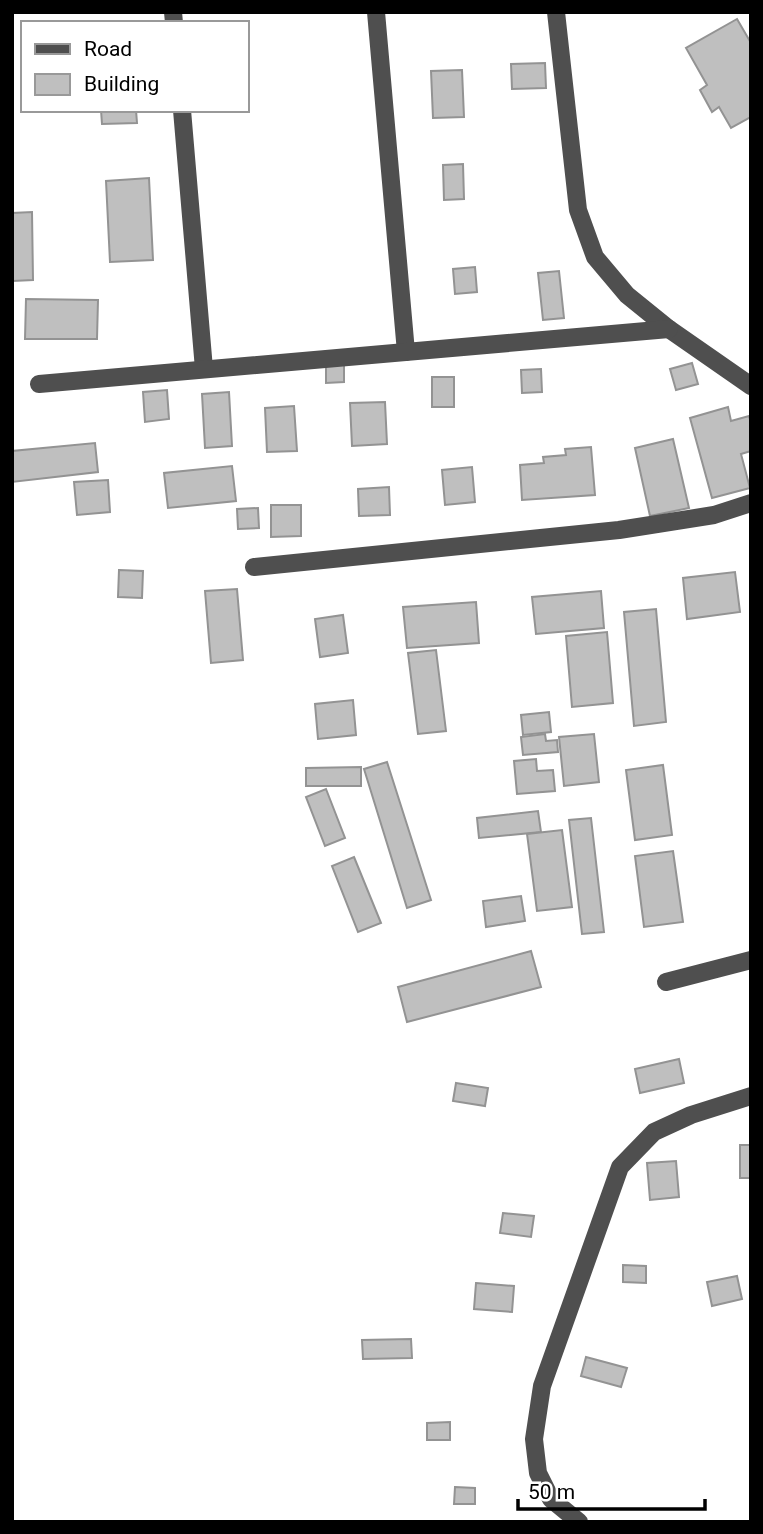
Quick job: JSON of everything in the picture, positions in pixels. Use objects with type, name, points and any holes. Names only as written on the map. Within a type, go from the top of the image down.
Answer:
[{"type":"street","points":[[376,12],[406,352]]},
{"type":"street","points":[[556,12],[578,210],[595,257],[626,295],[669,329],[751,386]]},
{"type":"street","points":[[182,112],[204,369]]},
{"type":"street","points":[[39,384],[669,329]]},
{"type":"street","points":[[254,567],[619,530],[714,515],[751,503]]},
{"type":"street","points":[[666,982],[751,960]]},
{"type":"street","points":[[579,1522],[551,1499],[538,1473],[534,1439],[542,1385],[620,1167],[654,1132],[691,1115],[751,1096]]},
{"type":"building","points":[[737,19],[751,43],[751,117],[731,128],[719,107],[712,112],[700,90],[707,85],[686,48]]},
{"type":"building","points":[[545,63],[546,88],[512,89],[511,64]]},
{"type":"building","points":[[462,70],[464,117],[433,118],[431,71]]},
{"type":"building","points":[[101,112],[136,112],[137,123],[102,124]]},
{"type":"building","points":[[463,164],[464,199],[444,200],[443,165]]},
{"type":"building","points":[[149,178],[153,260],[110,262],[106,181]]},
{"type":"building","points":[[32,212],[33,280],[13,281],[12,213]]},
{"type":"building","points":[[475,267],[477,292],[455,294],[453,269]]},
{"type":"building","points":[[559,271],[564,318],[543,320],[538,273]]},
{"type":"building","points":[[26,299],[98,300],[97,339],[25,339]]},
{"type":"building","points":[[692,363],[698,384],[676,390],[670,369]]},
{"type":"building","points":[[326,365],[344,365],[344,382],[326,383]]},
{"type":"building","points":[[541,369],[542,392],[522,393],[521,370]]},
{"type":"building","points":[[432,377],[454,377],[454,407],[432,407]]},
{"type":"building","points":[[167,390],[169,419],[145,422],[143,392]]},
{"type":"building","points":[[229,392],[232,446],[205,448],[202,394]]},
{"type":"building","points":[[385,402],[387,444],[352,446],[350,403]]},
{"type":"building","points":[[294,406],[297,451],[267,452],[265,408]]},
{"type":"building","points":[[728,407],[731,421],[749,416],[751,423],[751,451],[741,454],[750,488],[712,498],[690,418]]},
{"type":"building","points":[[673,439],[689,508],[650,516],[635,448]]},
{"type":"building","points":[[95,443],[98,472],[12,482],[12,451]]},
{"type":"building","points":[[591,447],[595,495],[522,500],[520,465],[544,463],[543,457],[566,455],[565,449]]},
{"type":"building","points":[[232,466],[236,501],[168,508],[164,473]]},
{"type":"building","points":[[472,467],[475,502],[445,505],[442,470]]},
{"type":"building","points":[[108,480],[110,512],[77,515],[74,482]]},
{"type":"building","points":[[389,487],[390,515],[359,516],[358,489]]},
{"type":"building","points":[[271,505],[301,505],[301,536],[271,537]]},
{"type":"building","points":[[258,508],[259,528],[238,529],[237,509]]},
{"type":"building","points":[[119,570],[143,571],[142,598],[118,597]]},
{"type":"building","points":[[735,572],[740,612],[687,619],[683,578]]},
{"type":"building","points":[[237,589],[243,660],[211,663],[205,591]]},
{"type":"building","points":[[601,591],[604,628],[536,634],[532,597]]},
{"type":"building","points":[[476,602],[479,643],[407,648],[403,607]]},
{"type":"building","points":[[656,609],[666,722],[634,726],[624,612]]},
{"type":"building","points":[[343,615],[348,653],[320,657],[315,619]]},
{"type":"building","points":[[607,632],[613,703],[572,707],[566,636]]},
{"type":"building","points":[[436,650],[446,731],[418,734],[408,653]]},
{"type":"building","points":[[353,700],[356,735],[318,739],[315,704]]},
{"type":"building","points":[[549,712],[551,732],[523,735],[521,715]]},
{"type":"building","points":[[545,734],[546,741],[557,740],[558,752],[523,755],[521,737]]},
{"type":"building","points":[[594,734],[599,782],[564,786],[559,737]]},
{"type":"building","points":[[536,759],[537,771],[553,770],[555,791],[517,794],[514,761]]},
{"type":"building","points":[[387,762],[431,900],[407,908],[364,769]]},
{"type":"building","points":[[663,765],[672,835],[635,840],[626,770]]},
{"type":"building","points":[[361,767],[361,786],[306,786],[306,768]]},
{"type":"building","points":[[326,789],[345,838],[325,846],[306,797]]},
{"type":"building","points":[[538,811],[541,832],[479,838],[477,818]]},
{"type":"building","points":[[591,818],[604,932],[582,934],[569,820]]},
{"type":"building","points":[[562,830],[572,907],[537,911],[527,834]]},
{"type":"building","points":[[673,851],[683,922],[644,927],[635,856]]},
{"type":"building","points":[[354,857],[381,923],[358,932],[332,866]]},
{"type":"building","points":[[521,896],[525,921],[486,927],[483,901]]},
{"type":"building","points":[[531,951],[541,987],[407,1022],[398,987]]},
{"type":"building","points":[[679,1059],[684,1083],[640,1093],[635,1069]]},
{"type":"building","points":[[456,1083],[488,1088],[485,1106],[453,1101]]},
{"type":"building","points":[[740,1145],[751,1145],[751,1178],[740,1178]]},
{"type":"building","points":[[676,1161],[679,1197],[650,1200],[647,1163]]},
{"type":"building","points":[[503,1213],[534,1216],[531,1237],[500,1233]]},
{"type":"building","points":[[623,1265],[646,1266],[646,1283],[623,1282]]},
{"type":"building","points":[[737,1276],[742,1299],[712,1306],[707,1282]]},
{"type":"building","points":[[476,1283],[514,1286],[512,1312],[474,1309]]},
{"type":"building","points":[[411,1339],[412,1358],[363,1359],[362,1340]]},
{"type":"building","points":[[586,1357],[627,1368],[621,1387],[581,1376]]},
{"type":"building","points":[[450,1422],[450,1440],[427,1440],[427,1423]]},
{"type":"building","points":[[455,1487],[475,1488],[475,1504],[454,1504]]}]
